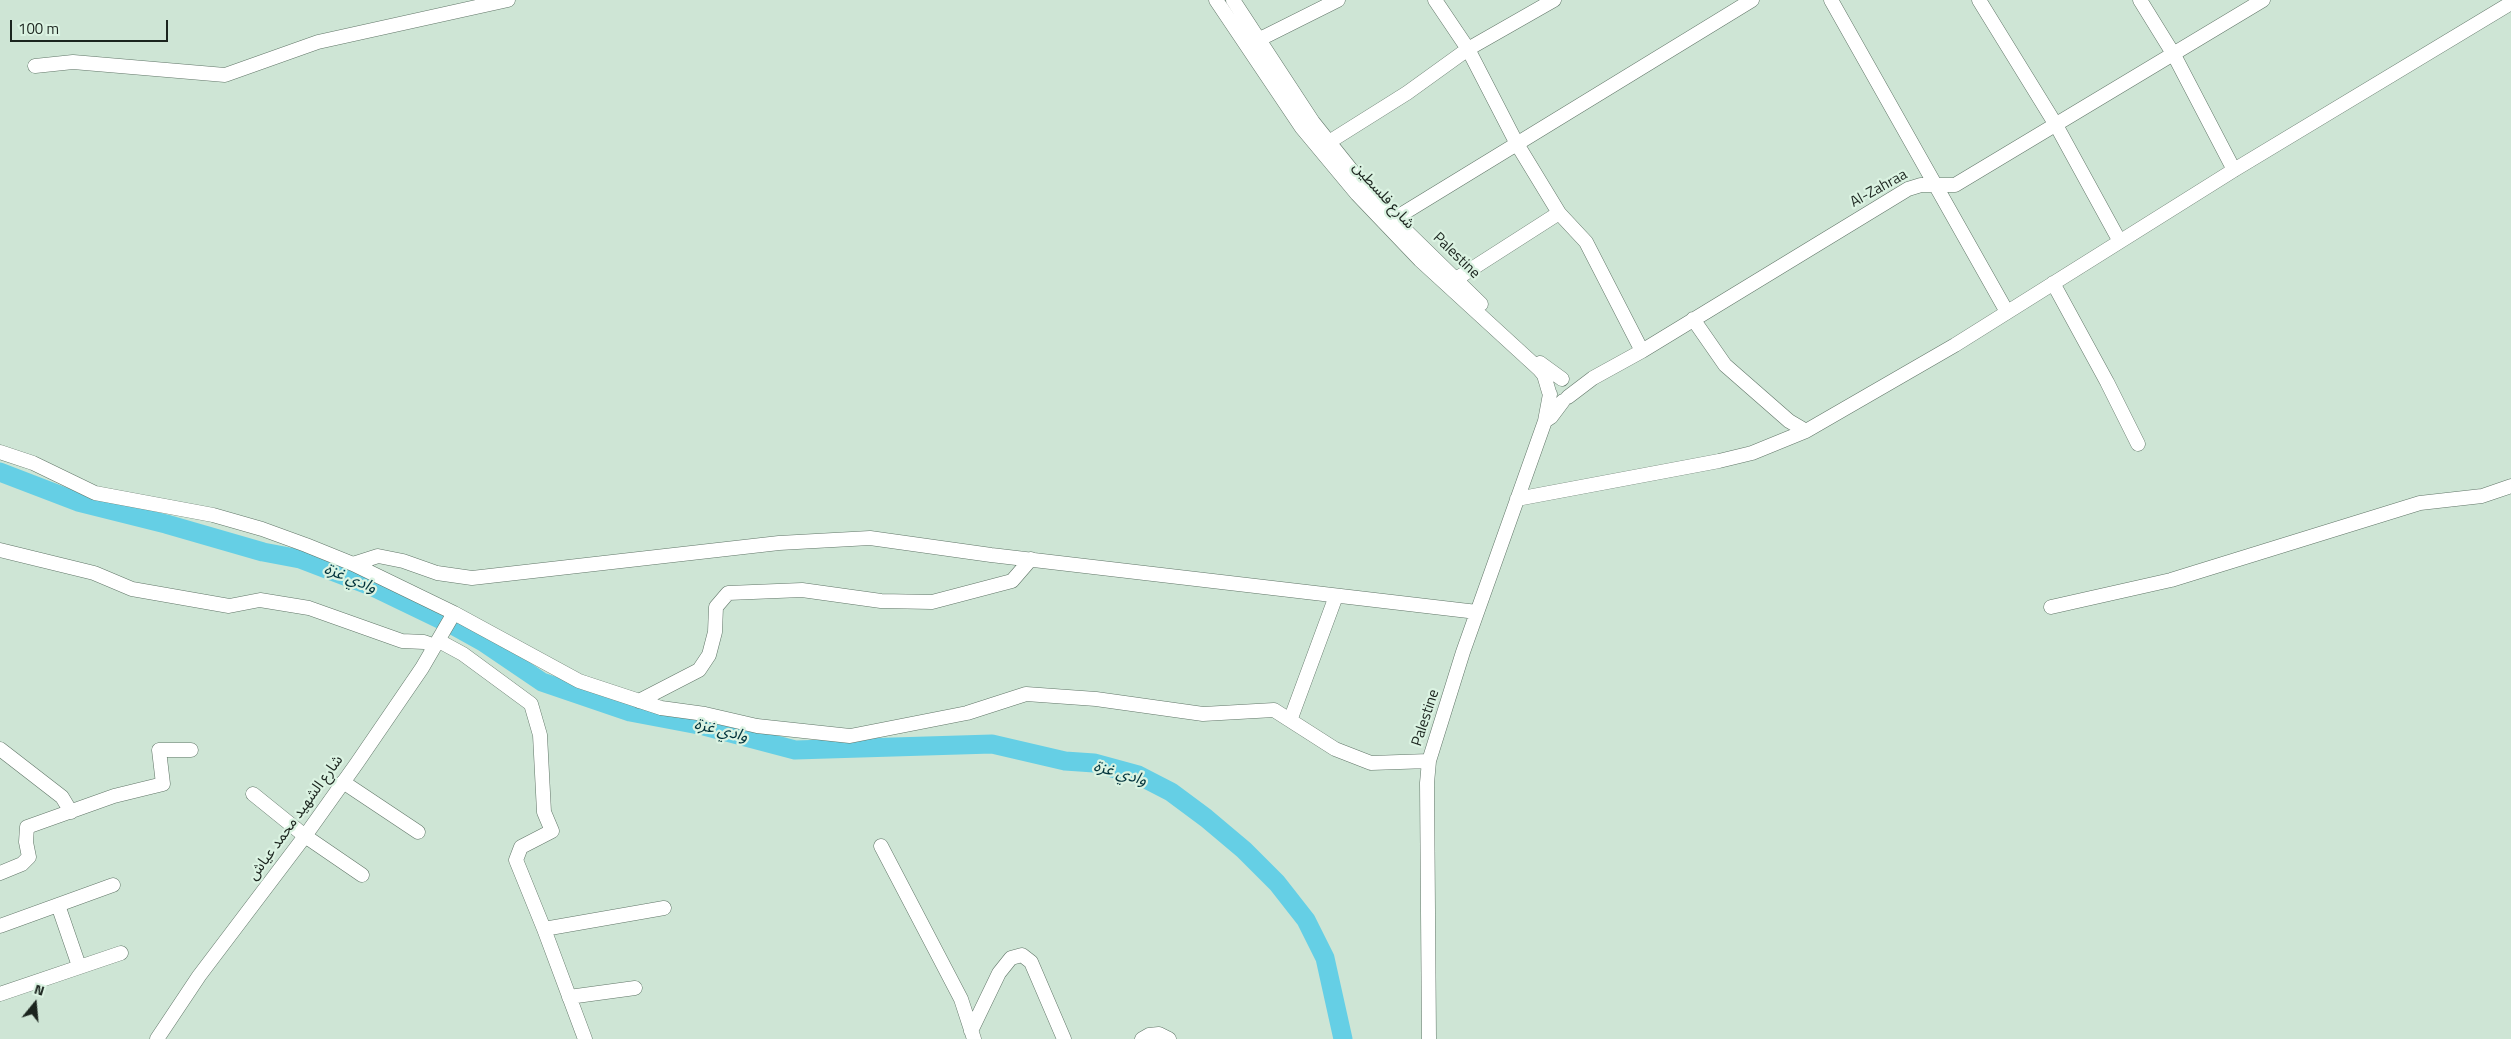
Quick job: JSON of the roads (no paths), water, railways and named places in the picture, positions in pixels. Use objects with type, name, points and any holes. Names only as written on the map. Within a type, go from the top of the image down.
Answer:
[{"type":"street","points":[[35,66],[74,62],[225,75],[318,42],[508,0]]},
{"type":"street","name":"شارع فلسطين","points":[[1216,0],[1302,128],[1357,194],[1420,260],[1539,369],[1544,375],[1550,393]]},
{"type":"street","name":"Palestine","points":[[1234,0],[1313,122],[1360,182],[1394,219],[1541,364],[1564,380]]},
{"type":"street","points":[[1260,39],[1338,0]]},
{"type":"street","points":[[1435,0],[1468,49],[1517,144],[1558,212],[1586,242],[1642,351]]},
{"type":"street","points":[[1329,142],[1407,93],[1468,49],[1554,0]]},
{"type":"street","points":[[1394,219],[1752,0]]},
{"type":"street","points":[[1831,0],[2006,312]]},
{"type":"street","points":[[1979,0],[2056,125],[2119,240]]},
{"type":"street","points":[[2140,0],[2174,55],[2234,170]]},
{"type":"street","name":"Al-Zahraa","points":[[1566,399],[1593,378],[1642,351],[1908,189],[1921,185],[1955,185],[2263,0]]},
{"type":"street","points":[[1517,499],[1719,461],[1752,453],[1806,431],[2006,312],[2119,240],[2511,3]]},
{"type":"street","points":[[1456,279],[1558,212]]},
{"type":"street","points":[[2053,283],[2107,382],[2138,444]]},
{"type":"street","points":[[1693,319],[1725,365],[1789,421],[1806,431]]},
{"type":"street","name":"Al-Zahraa","points":[[1564,380],[1593,378]]},
{"type":"street","points":[[1564,380],[1571,388],[1566,399],[1554,399],[1550,393],[1552,382],[1564,380]]},
{"type":"street","name":"Palestine","points":[[1429,1039],[1426,783],[1429,761],[1478,612],[1545,421],[1550,393]]},
{"type":"street","name":"Palestine","points":[[1545,421],[1551,417],[1566,399]]},
{"type":"street","points":[[0,452],[33,463],[95,493],[213,515],[262,529],[353,564],[445,630],[579,681],[661,708],[706,714],[757,726],[850,736],[967,714],[1026,694],[1096,699],[1203,714],[1274,710],[1335,749],[1371,763],[1429,761]]},
{"type":"street","points":[[2051,607],[2171,580],[2420,502],[2482,496],[2511,486]]},
{"type":"street","points":[[353,564],[378,556],[403,561],[437,573],[472,578],[779,543],[870,538],[1478,612]]},
{"type":"street","points":[[0,550],[94,573],[132,589],[229,606],[260,600],[309,608],[402,641],[424,642],[445,630]]},
{"type":"street","points":[[639,701],[699,670],[708,655],[715,632],[716,607],[728,594],[802,590],[881,601],[932,602],[1012,581],[1031,559]]},
{"type":"street","points":[[1291,718],[1336,596]]},
{"type":"street","points":[[445,630],[463,654],[531,704],[540,735],[544,812],[552,831],[521,847],[516,860],[585,1039]]},
{"type":"street","name":"شارع الشهيد محمد عياش","points":[[158,1039],[199,976],[305,836],[343,782],[445,630]]},
{"type":"street","points":[[0,749],[62,797],[71,812]]},
{"type":"street","points":[[0,874],[22,864],[28,857],[27,827],[114,796],[163,784],[159,750],[191,750]]},
{"type":"street","points":[[343,782],[418,832]]},
{"type":"street","points":[[253,794],[305,836],[362,875]]},
{"type":"street","points":[[881,846],[961,1000],[973,1035]]},
{"type":"street","points":[[0,926],[112,885]]},
{"type":"street","points":[[58,905],[79,966]]},
{"type":"street","points":[[544,929],[664,908]]},
{"type":"street","points":[[0,994],[121,953]]},
{"type":"street","points":[[973,1035],[999,973],[1011,958],[1022,955],[1031,962],[1064,1039]]},
{"type":"street","points":[[569,997],[635,988]]},
{"type":"street","points":[[1142,1039],[1149,1035],[1159,1034],[1170,1039]]},
{"type":"waterway","name":"وادي غزة","points":[[0,472],[78,502],[166,524],[263,552],[300,559],[373,587],[456,627],[483,642],[542,682],[630,712],[704,726],[795,750],[992,744],[1065,761],[1094,763],[1138,775],[1171,792],[1244,850],[1277,883],[1306,920],[1325,958],[1343,1039]]}]
